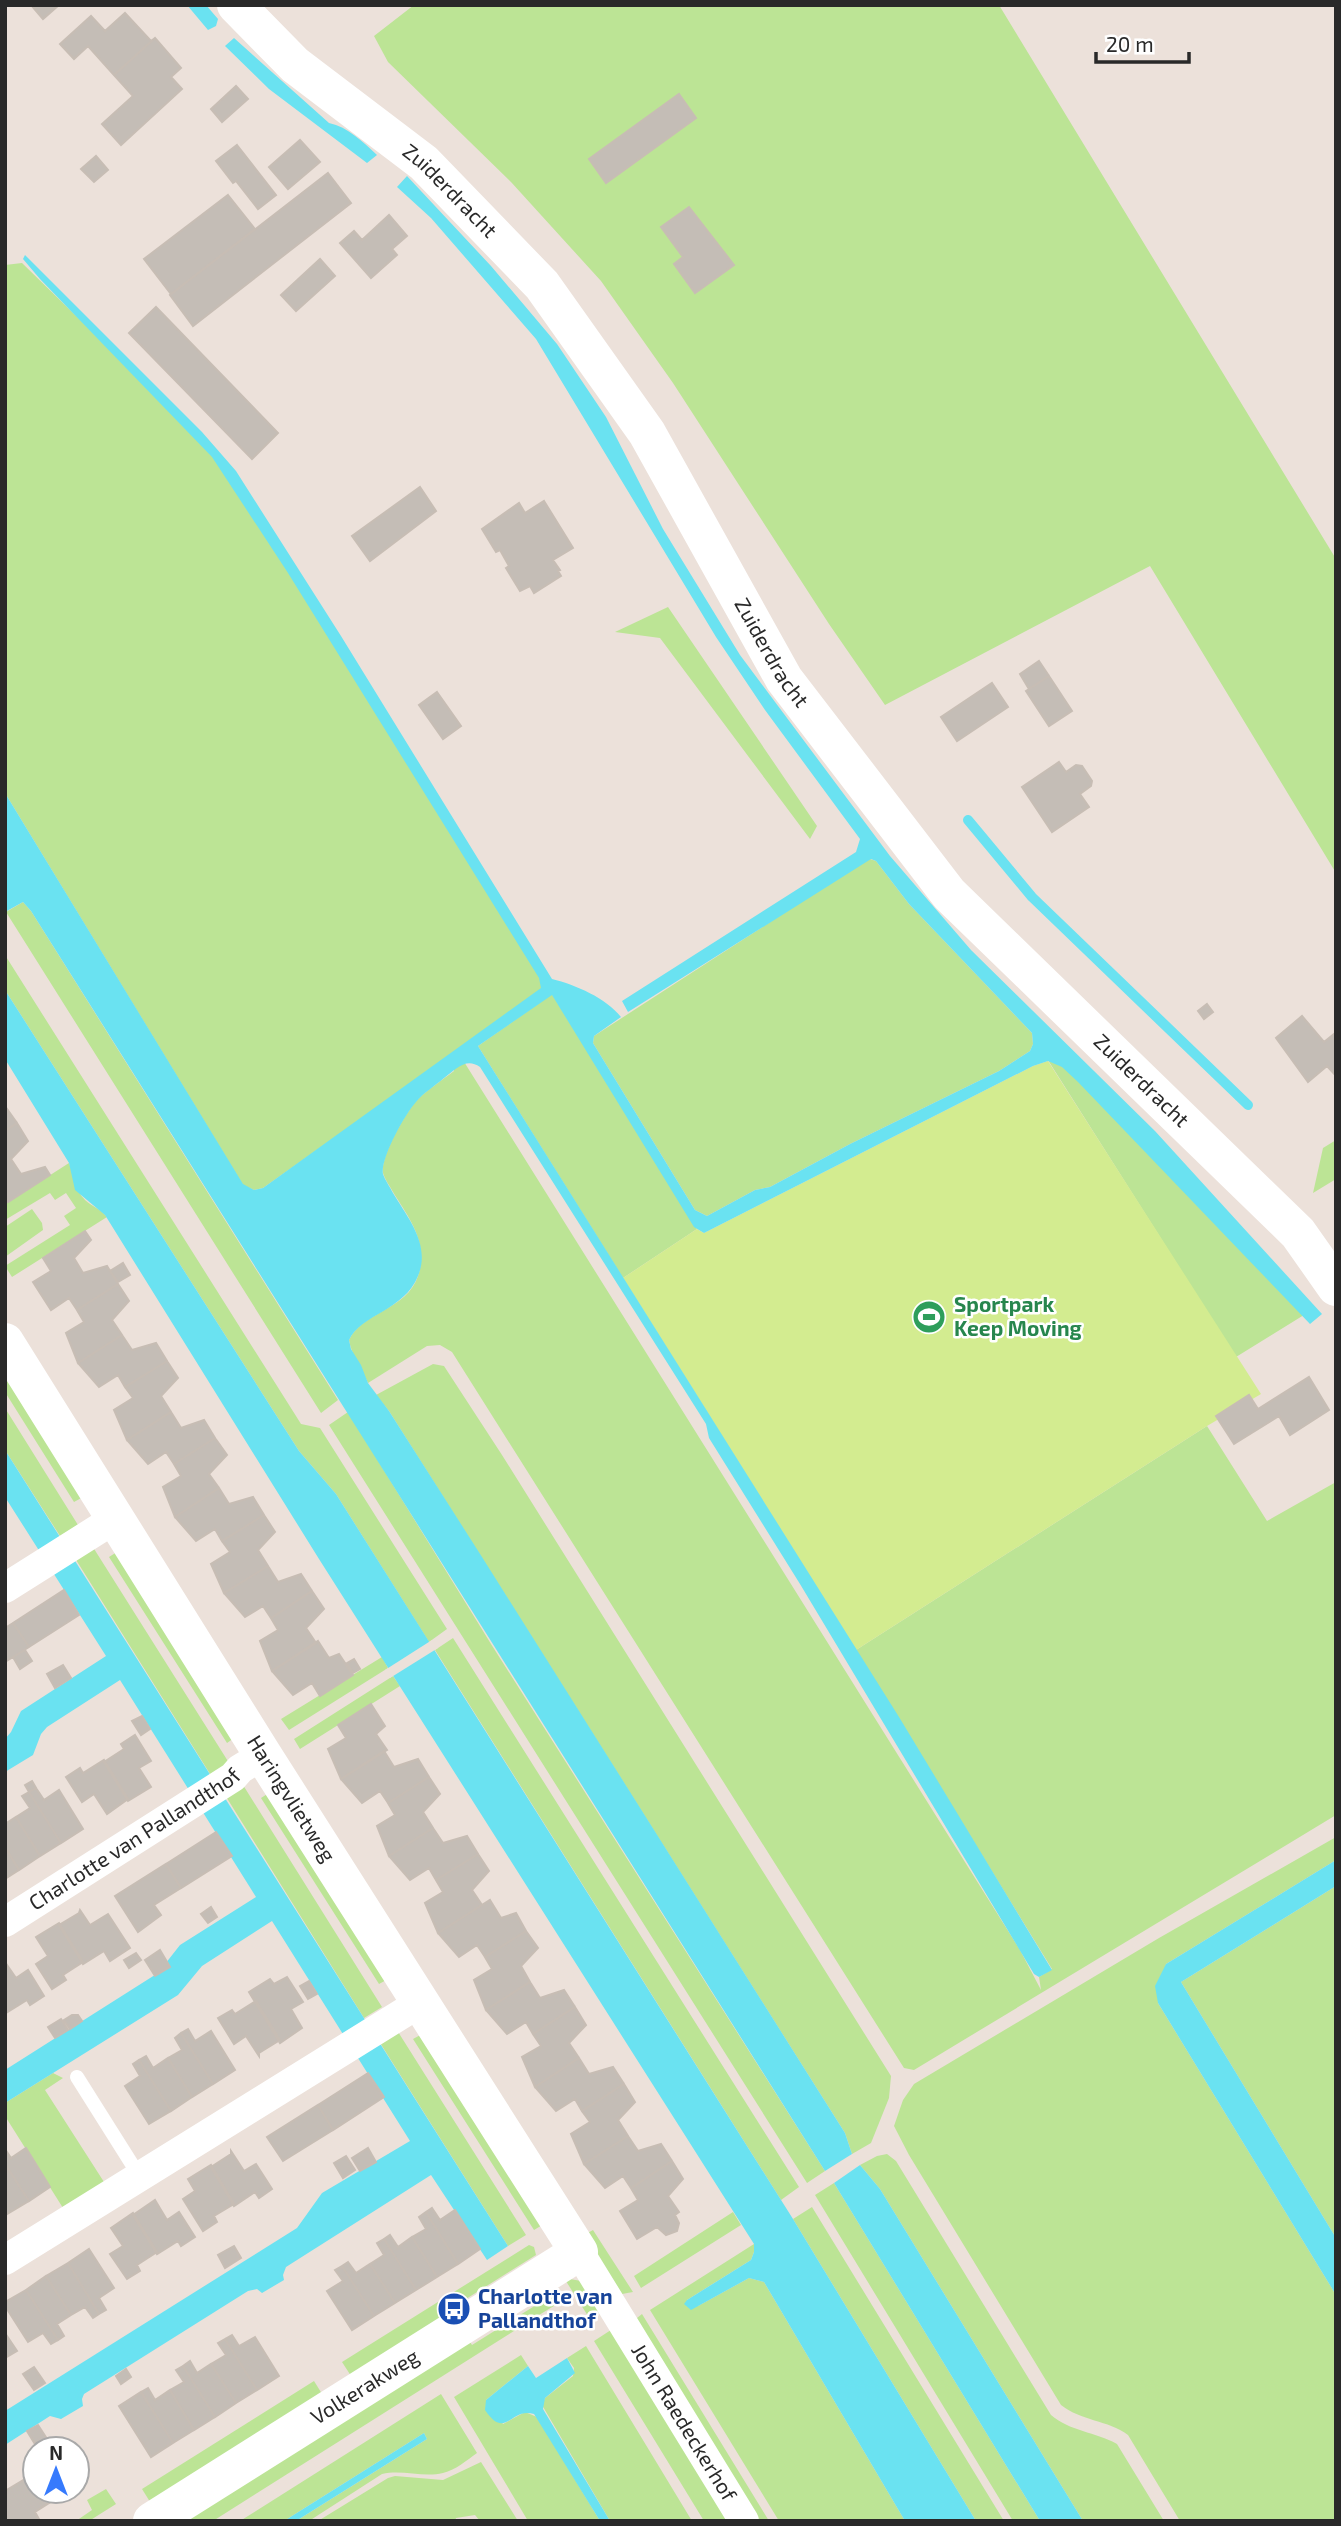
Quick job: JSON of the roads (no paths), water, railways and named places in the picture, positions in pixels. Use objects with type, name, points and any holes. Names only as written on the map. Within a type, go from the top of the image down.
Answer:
[{"type":"street","name":"Zuiderdracht","points":[[236,5],[295,65],[424,163],[542,285],[648,433],[784,679],[949,894],[1298,1233],[1336,1287]]},
{"type":"street","name":"Haringvlietweg","points":[[5,1342],[116,1518],[248,1766],[421,2002],[579,2252]]},
{"type":"street","points":[[5,1588],[116,1518]]},
{"type":"street","name":"Charlotte van Pallandthof","points":[[5,1922],[248,1766]]},
{"type":"street","points":[[5,2260],[421,2002]]},
{"type":"street","name":"Volkerakweg","points":[[152,2521],[579,2252]]},
{"type":"street","name":"John Raedeckerhof","points":[[579,2252],[744,2521]]},
{"type":"lane","points":[[77,2077],[140,2177]]},
{"type":"water","points":[[187,5],[206,5],[218,19],[216,26],[208,30]]},
{"type":"water","points":[[234,38],[329,123],[349,131],[377,155],[367,163],[269,89],[225,46]]},
{"type":"water","points":[[407,176],[491,266],[557,344],[606,417],[663,529],[740,655],[890,856],[971,950],[1155,1131],[1322,1314],[1310,1324],[1078,1082],[1062,1067],[1048,1061],[1033,1066],[704,1233],[694,1227],[552,995],[478,1046],[899,1717],[1052,1970],[1039,1977],[1034,1974],[800,1584],[709,1438],[706,1424],[480,1067],[470,1063],[457,1068],[419,1099],[400,1126],[385,1158],[383,1174],[416,1232],[422,1253],[421,1265],[412,1288],[403,1297],[355,1331],[349,1340],[351,1349],[368,1383],[389,1411],[482,1557],[845,2133],[852,2154],[825,2171],[31,911],[23,902],[5,912],[5,793],[243,1184],[254,1190],[263,1188],[541,988],[539,978],[288,573],[212,457],[40,279],[23,259],[25,255],[202,432],[236,471],[552,979],[590,993],[621,1017],[594,1036],[593,1043],[695,1210],[707,1216],[755,1190],[770,1187],[850,1144],[999,1071],[1030,1051],[1033,1044],[1032,1033],[909,904],[876,861],[871,859],[628,1012],[622,1001],[856,852],[860,839],[765,710],[716,637],[536,339],[431,218],[397,187]]},
{"type":"water","points":[[5,990],[299,1451],[336,1494],[793,2219],[976,2521],[905,2521],[764,2282],[749,2278],[691,2310],[684,2304],[751,2260],[754,2244],[319,1559],[105,1215],[75,1190],[69,1163],[5,1059]]},
{"type":"water","points":[[5,1450],[508,2246],[487,2260],[431,2175],[286,2267],[284,2280],[262,2293],[257,2289],[248,2291],[84,2394],[83,2406],[61,2419],[50,2416],[5,2445],[5,2411],[297,2228],[322,2193],[410,2141],[272,1921],[202,1966],[178,1995],[5,2103],[5,2070],[158,1973],[180,1945],[256,1897],[120,1680],[47,1727],[41,1734],[33,1755],[5,1772],[5,1739],[21,1711],[106,1656],[5,1497]]},
{"type":"water","points":[[1336,1860],[1336,1886],[1181,1982],[1336,2238],[1336,2295],[1158,2003],[1155,1986],[1166,1964]]},
{"type":"water","points":[[860,2165],[880,2189],[1083,2521],[1040,2521],[834,2183]]},
{"type":"water","points":[[567,2358],[575,2373],[545,2398],[543,2409],[610,2521],[600,2521],[534,2414],[526,2413],[498,2423],[485,2410],[486,2400],[528,2366],[536,2378]]},
{"type":"water","points":[[424,2433],[427,2439],[296,2521],[284,2521]]},
{"type":"waterway","points":[[968,820],[1032,897],[1248,1105]]},
{"type":"place","name":"Sportpark Keep Moving","points":[[929,1317]]},
{"type":"place","name":"Charlotte van Pallandthof","points":[[454,2309]]}]
